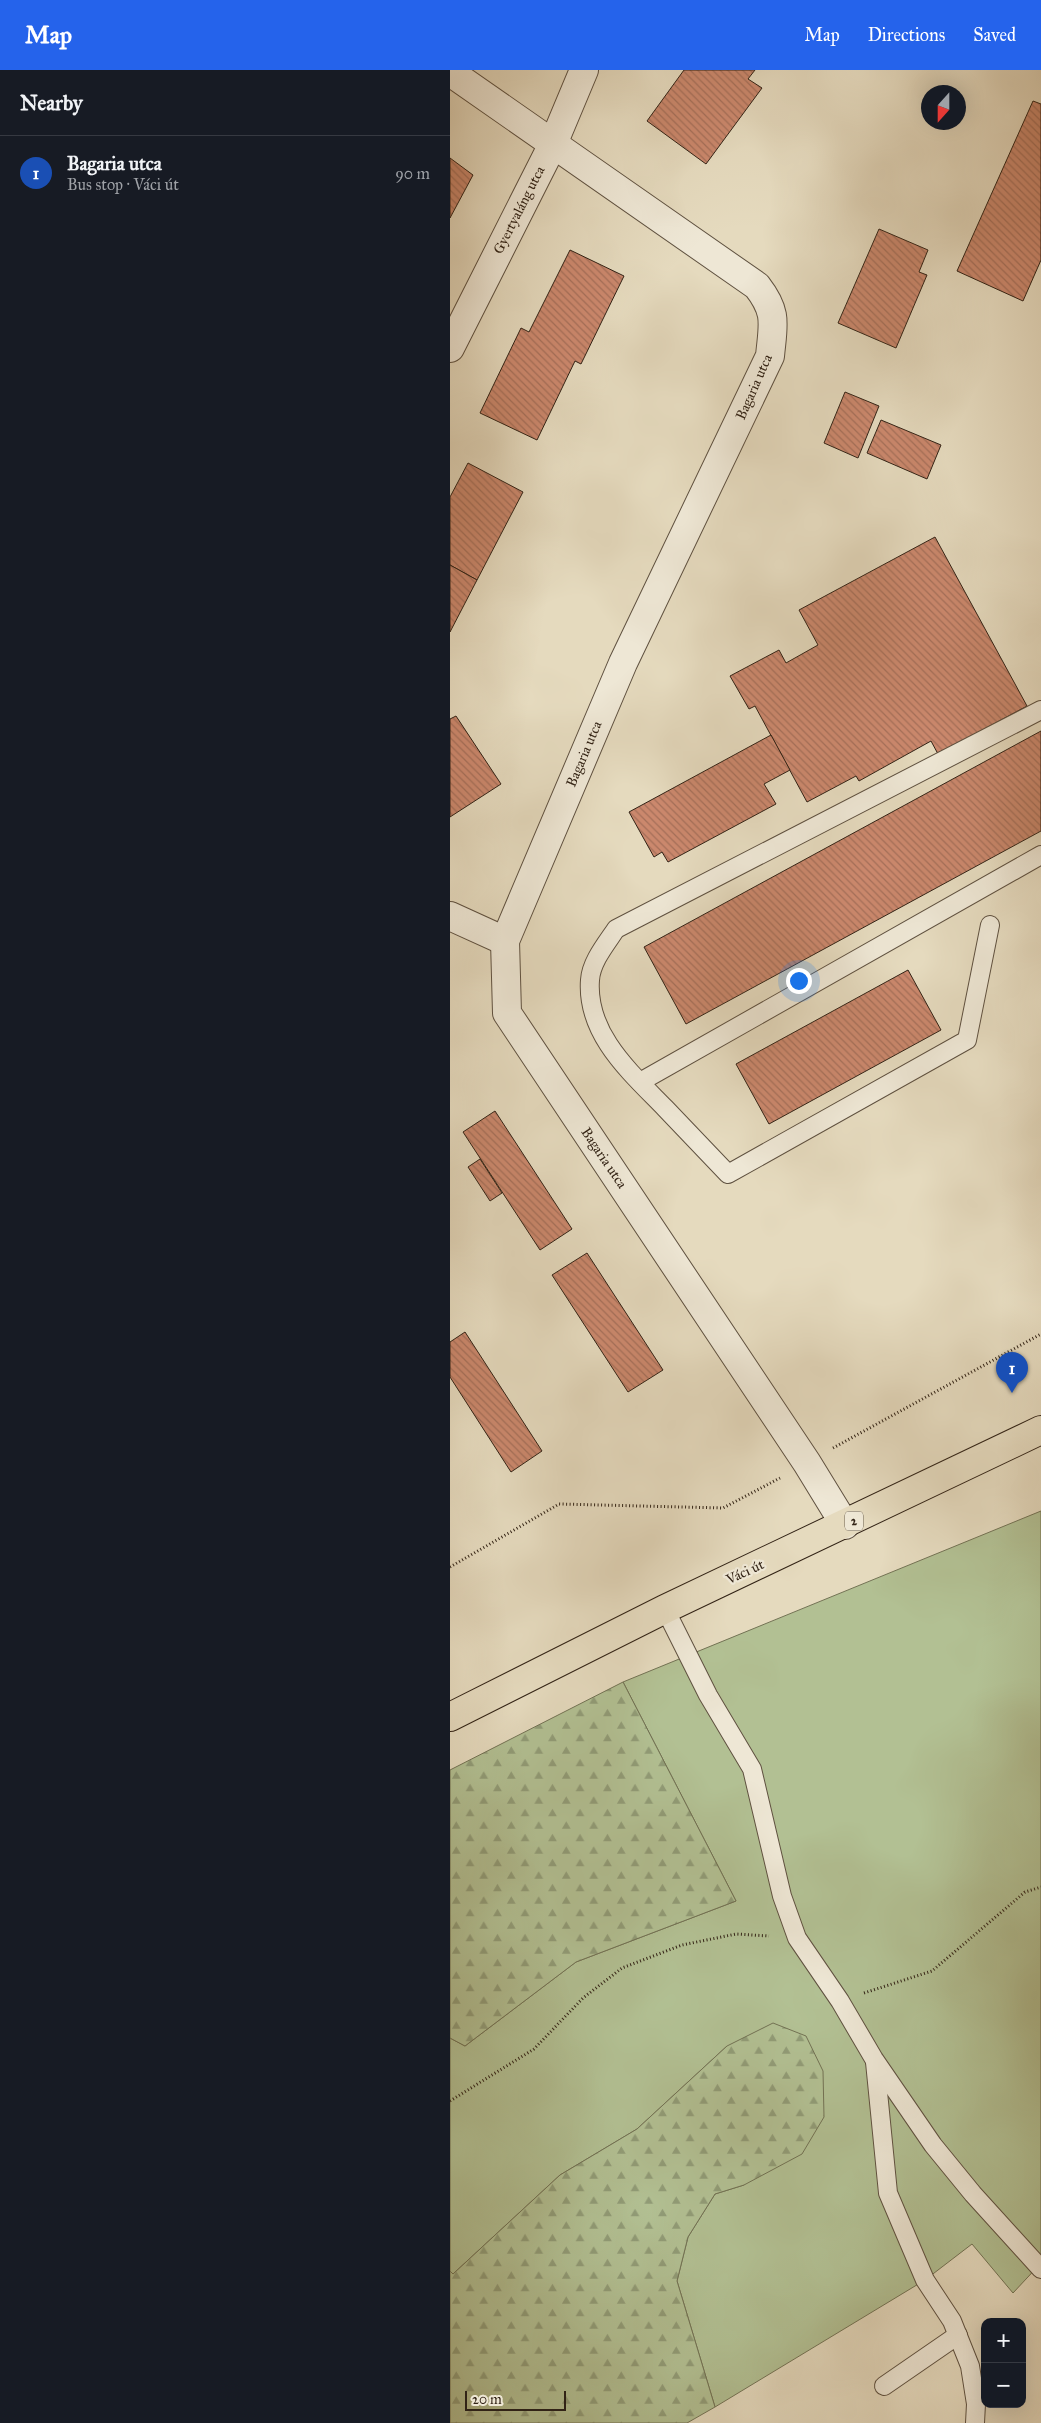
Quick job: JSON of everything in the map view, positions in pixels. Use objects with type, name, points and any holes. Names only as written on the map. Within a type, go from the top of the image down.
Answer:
[{"type":"main road","name":"Váci út","points":[[450,1717],[665,1609],[845,1525],[1041,1430]]},
{"type":"street","name":"Gyertyaláng utca","points":[[450,348],[553,144],[584,70]]},
{"type":"street","name":"Bagaria utca","points":[[450,72],[757,286],[770,302],[774,324],[770,356],[623,663],[505,941],[507,1013],[807,1463],[845,1525]]},
{"type":"street","points":[[450,916],[505,941]]},
{"type":"lane","points":[[990,925],[967,1040],[728,1174],[616,1057],[598,1026],[591,1003],[590,978],[600,951],[616,930],[1041,710]]},
{"type":"lane","points":[[640,1082],[1041,855]]},
{"type":"lane","points":[[665,1609],[708,1695],[752,1769],[782,1896],[798,1938],[840,2001],[874,2059],[933,2145],[973,2194],[1041,2270]]},
{"type":"lane","points":[[874,2059],[888,2192],[925,2280],[952,2320],[970,2366],[976,2404],[975,2423]]},
{"type":"lane","points":[[884,2386],[958,2335]]},
{"type":"path","points":[[825,1453],[1041,1334]]},
{"type":"path","points":[[450,1567],[559,1504],[723,1508],[784,1476]]},
{"type":"path","points":[[840,2001],[932,1971],[1026,1892],[1041,1887]]},
{"type":"path","points":[[450,2101],[534,2050],[583,1998],[622,1968],[682,1945],[736,1934],[798,1938]]},
{"type":"green space","points":[[1041,1511],[1041,2263],[1013,2293],[972,2244],[925,2280],[715,2407],[677,2281],[688,2237],[715,2194],[744,2185],[727,2046],[637,2129],[560,2175],[453,2274],[450,2271],[450,2038],[465,2046],[576,1962],[736,1901],[623,1682]]},
{"type":"green space","points":[[623,1682],[736,1901],[576,1962],[465,2046],[450,2038],[450,1770]]},
{"type":"green space","points":[[773,2023],[806,2036],[823,2071],[824,2117],[802,2154],[744,2185],[715,2194],[688,2237],[677,2281],[715,2407],[687,2423],[450,2423],[450,2271],[453,2274],[560,2175],[637,2129],[727,2046]]},
{"type":"building","points":[[684,70],[755,70],[748,79],[762,88],[706,164],[647,121]]},
{"type":"building","points":[[1033,101],[1041,104],[1041,260],[1023,301],[957,271]]},
{"type":"building","points":[[450,158],[473,175],[450,218]]},
{"type":"building","points":[[879,229],[928,250],[919,272],[927,275],[896,348],[838,323]]},
{"type":"building","points":[[570,250],[624,276],[581,364],[575,361],[537,440],[480,413],[521,328],[529,332]]},
{"type":"building","points":[[845,392],[879,406],[858,458],[824,443]]},
{"type":"building","points":[[881,420],[941,445],[927,479],[867,453]]},
{"type":"building","points":[[468,463],[523,492],[477,580],[450,565],[450,497]]},
{"type":"building","points":[[935,537],[1027,706],[938,754],[931,741],[859,781],[856,776],[807,802],[755,706],[749,709],[730,676],[779,650],[786,663],[818,645],[799,610]]},
{"type":"building","points":[[450,565],[477,580],[450,632]]},
{"type":"building","points":[[456,716],[501,784],[450,817],[450,719]]},
{"type":"building","points":[[1041,731],[1041,831],[686,1024],[644,947]]},
{"type":"building","points":[[771,735],[790,770],[764,784],[776,804],[668,862],[662,852],[654,857],[629,812]]},
{"type":"building","points":[[908,970],[941,1030],[769,1124],[736,1064]]},
{"type":"building","points":[[495,1111],[572,1229],[540,1250],[463,1132]]},
{"type":"building","points":[[480,1159],[502,1193],[490,1201],[468,1167]]},
{"type":"building","points":[[587,1253],[663,1370],[628,1392],[552,1275]]},
{"type":"building","points":[[465,1332],[542,1451],[511,1472],[450,1377],[450,1342]]},
{"type":"place","name":"Bagaria utca","points":[[1012,1393]]}]
